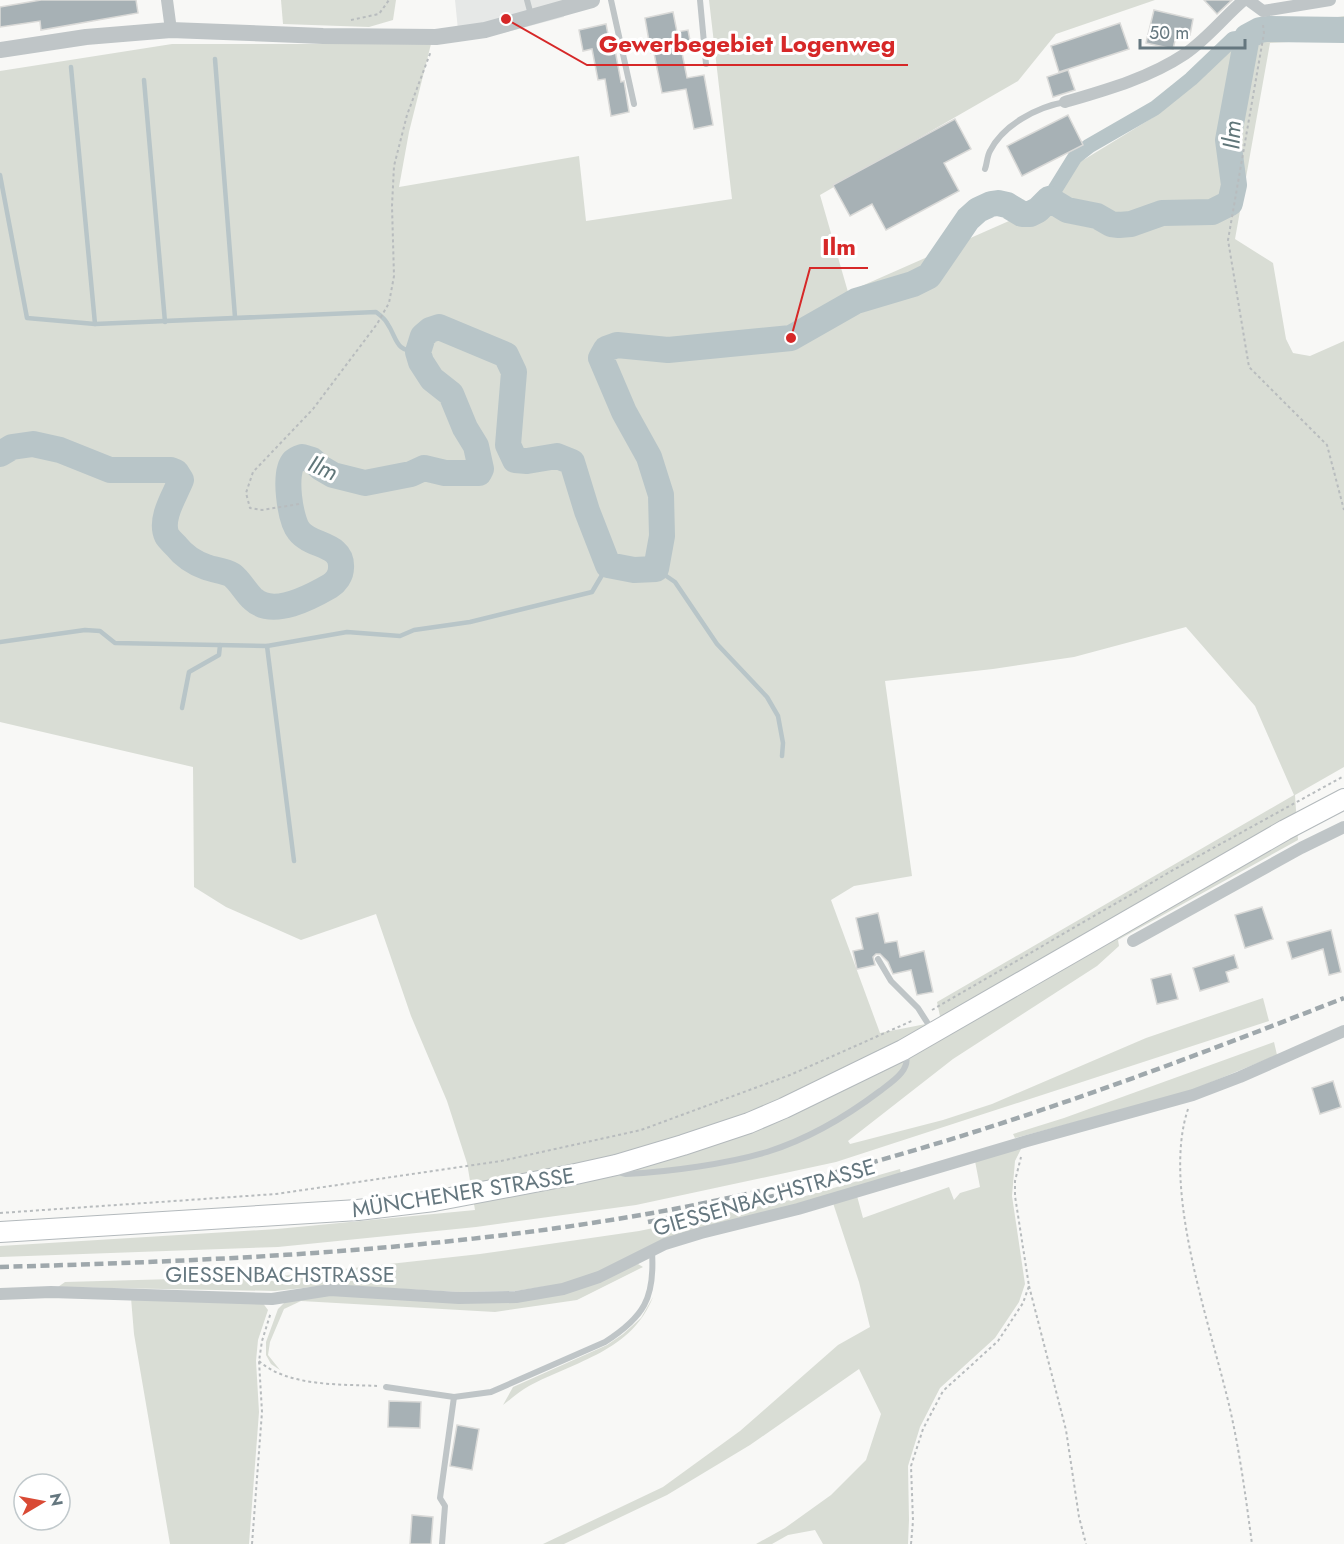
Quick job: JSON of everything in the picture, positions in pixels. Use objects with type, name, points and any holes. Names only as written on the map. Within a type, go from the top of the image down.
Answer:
[{"type":"main road","name":"MÜNCHENER STRASSE","points":[[0,1232],[358,1210],[480,1193],[616,1165],[683,1145],[749,1123],[820,1092],[903,1050],[1285,830],[1344,800]]},
{"type":"street","points":[[167,0],[171,30]]},
{"type":"street","points":[[0,50],[86,37],[171,30],[323,36],[436,37],[485,30],[592,0]]},
{"type":"street","points":[[1065,102],[1113,88],[1156,71],[1186,53],[1246,0],[1263,11],[1330,0]]},
{"type":"street","points":[[1133,940],[1344,827]]},
{"type":"street","name":"GIESSENBACHSTRASSE","points":[[0,1294],[62,1292],[272,1299],[330,1290],[459,1298],[516,1297],[572,1286],[599,1277],[665,1244],[701,1233],[798,1209],[1027,1141],[1193,1095],[1344,1031]]},
{"type":"lane","points":[[527,0],[532,18]]},
{"type":"lane","points":[[611,0],[634,105]]},
{"type":"lane","points":[[699,0],[706,64]]},
{"type":"lane","points":[[985,169],[989,151],[1010,126],[1045,108],[1065,102]]},
{"type":"lane","points":[[878,959],[891,981],[918,1008],[934,1033]]},
{"type":"lane","points":[[616,1165],[618,1172],[626,1174],[676,1169],[766,1152],[795,1141],[850,1111],[890,1083],[902,1072],[906,1064],[907,1057],[903,1050]]},
{"type":"lane","points":[[386,1387],[454,1397],[491,1392],[605,1342],[621,1332],[638,1315],[649,1296],[653,1273],[652,1252]]},
{"type":"lane","points":[[442,1544],[445,1506],[440,1498],[454,1397]]},
{"type":"path","points":[[351,20],[379,14],[389,0]]},
{"type":"path","points":[[1263,25],[1264,33],[1228,240],[1250,367],[1327,445],[1344,510]]},
{"type":"path","points":[[299,504],[262,510],[250,508],[246,493],[253,472],[313,410],[378,324],[389,303],[394,276],[392,206],[394,166],[407,116],[436,37]]},
{"type":"path","points":[[0,1213],[276,1194],[501,1161],[640,1130],[790,1075],[902,1027],[1175,869],[1344,776]]},
{"type":"path","points":[[1193,1095],[1183,1125],[1180,1154],[1184,1208],[1199,1293],[1230,1410],[1242,1468],[1252,1544]]},
{"type":"path","points":[[1027,1141],[1018,1162],[1015,1196],[1029,1286],[1066,1430],[1079,1517],[1086,1544]]},
{"type":"path","points":[[911,1544],[912,1467],[923,1429],[943,1391],[998,1341],[1023,1303],[1029,1286]]},
{"type":"path","points":[[252,1544],[262,1412],[260,1361],[262,1341],[272,1309],[272,1299]]},
{"type":"path","points":[[260,1361],[274,1373],[291,1378],[386,1387]]},
{"type":"shaded area","points":[[281,0],[396,0],[393,20],[369,27],[283,24]]},
{"type":"shaded area","points":[[455,0],[592,0],[563,9],[564,17],[503,33],[459,40]]},
{"type":"shaded area","points":[[709,0],[1155,0],[1056,34],[1018,81],[820,195],[848,292],[1043,206],[1067,170],[1152,118],[1245,32],[1344,16],[1344,39],[1270,43],[1235,239],[1273,263],[1286,339],[1293,353],[1310,356],[1344,341],[1344,767],[1295,795],[1298,840],[1118,940],[1119,946],[1097,966],[953,1059],[848,1141],[850,1144],[943,1120],[992,1104],[1146,1038],[1263,998],[1269,1021],[836,1162],[636,1205],[476,1227],[278,1247],[0,1257],[0,1246],[277,1229],[475,1210],[467,1163],[447,1101],[411,1016],[376,914],[301,940],[226,907],[194,887],[193,767],[0,722],[0,71],[172,44],[431,44],[409,132],[399,187],[579,156],[586,221],[732,199]],"holes":[[[1186,627],[1255,706],[1294,795],[937,1002],[941,1021],[880,1033],[831,900],[854,886],[912,876],[885,681],[1074,657]]]},
{"type":"shaded area","points":[[1274,1042],[1277,1055],[1185,1093],[1015,1138],[1013,1134],[1064,1118]]},
{"type":"shaded area","points":[[1022,1147],[1015,1161],[1012,1196],[1025,1284],[1019,1302],[995,1338],[940,1388],[920,1427],[908,1466],[908,1544],[823,1544],[815,1530],[788,1535],[772,1544],[756,1544],[785,1528],[831,1495],[866,1460],[881,1414],[859,1369],[750,1445],[667,1495],[564,1544],[543,1544],[663,1487],[740,1431],[838,1345],[870,1327],[859,1282],[833,1203],[857,1196],[863,1218],[949,1187],[954,1200],[960,1193],[980,1187],[975,1161]]},
{"type":"shaded area","points":[[900,1169],[901,1174],[796,1205],[562,1284],[515,1291],[459,1292],[331,1285],[275,1291],[58,1287],[65,1282],[281,1276],[480,1254],[639,1231],[795,1199]]},
{"type":"shaded area","points":[[638,1264],[643,1267],[577,1300],[495,1312],[301,1301],[284,1309],[270,1342],[268,1355],[280,1370],[271,1364],[266,1355],[266,1342],[278,1309],[286,1301],[330,1294],[516,1302]]},
{"type":"shaded area","points":[[653,1297],[644,1315],[631,1330],[617,1342],[529,1386],[503,1405],[513,1387],[607,1345],[623,1334],[641,1318]]},
{"type":"shaded area","points":[[131,1298],[262,1302],[268,1310],[258,1340],[256,1361],[259,1412],[249,1544],[170,1544],[134,1334]]},
{"type":"building","points":[[41,0],[136,0],[138,13],[41,30],[40,21],[0,27],[0,7]]},
{"type":"building","points":[[1204,0],[1232,0],[1217,14]]},
{"type":"building","points":[[1154,10],[1193,19],[1190,35],[1177,32],[1173,49],[1146,43]]},
{"type":"building","points":[[673,12],[677,32],[688,30],[691,46],[681,48],[687,78],[704,75],[713,125],[694,129],[686,89],[662,93],[654,53],[651,53],[645,18]]},
{"type":"building","points":[[1120,23],[1129,49],[1059,72],[1051,46]]},
{"type":"building","points":[[606,24],[611,50],[615,50],[621,82],[624,81],[629,112],[611,116],[605,79],[598,80],[592,49],[583,51],[579,30]]},
{"type":"building","points":[[1068,70],[1075,90],[1053,97],[1047,77]]},
{"type":"building","points":[[1068,115],[1083,145],[1022,176],[1007,146]]},
{"type":"building","points":[[955,119],[971,149],[944,163],[959,191],[886,230],[872,204],[850,216],[833,185]]},
{"type":"building","points":[[1262,907],[1273,939],[1245,948],[1235,915]]},
{"type":"building","points":[[878,913],[885,943],[897,941],[900,957],[924,951],[933,992],[917,995],[911,970],[893,974],[888,962],[880,954],[873,957],[875,965],[857,969],[853,951],[863,949],[856,918]]},
{"type":"building","points":[[1331,930],[1341,972],[1329,975],[1323,949],[1292,959],[1287,942]]},
{"type":"building","points":[[1234,955],[1238,968],[1226,972],[1229,982],[1200,991],[1193,968]]},
{"type":"building","points":[[1171,974],[1178,999],[1157,1004],[1151,979]]},
{"type":"building","points":[[1333,1081],[1341,1107],[1320,1114],[1312,1088]]},
{"type":"building","points":[[389,1401],[421,1402],[420,1428],[388,1427]]},
{"type":"building","points":[[457,1425],[479,1429],[472,1470],[450,1466]]},
{"type":"building","points":[[412,1515],[433,1517],[431,1544],[410,1544]]},
{"type":"waterway","name":"Ilm","points":[[0,454],[12,447],[33,444],[60,450],[110,470],[171,470],[176,472],[181,480],[165,522],[165,529],[170,540],[182,553],[194,561],[232,575],[250,596],[261,604],[271,607],[292,604],[330,586],[338,578],[341,568],[337,554],[304,536],[296,525],[288,485],[294,461],[302,457],[312,460],[333,475],[365,483],[411,474],[424,468],[445,473],[479,473],[481,469],[476,446],[465,428],[451,394],[432,379],[421,362],[418,352],[423,336],[439,327],[506,355],[514,372],[508,445],[515,460],[527,461],[557,456],[572,462],[587,511],[608,565],[634,570],[656,569],[662,536],[661,495],[649,457],[624,412],[601,358],[606,349],[617,345],[668,350],[791,338],[856,301],[913,284],[929,276],[968,219],[978,210],[991,204],[1007,205],[1022,214],[1030,214],[1038,210],[1049,199],[1067,210],[1097,216],[1111,224],[1119,225],[1131,224],[1162,213],[1212,212],[1230,203],[1234,185],[1228,140],[1247,37],[1267,29],[1344,30]]},
{"type":"waterway","points":[[1049,199],[1075,157],[1089,146],[1155,108],[1191,79],[1233,39],[1247,37]]},
{"type":"waterway","points":[[215,59],[235,317]]},
{"type":"waterway","points":[[71,67],[95,324]]},
{"type":"waterway","points":[[144,80],[165,322]]},
{"type":"waterway","points":[[0,175],[27,318],[95,324],[376,312],[386,322],[401,347],[418,352]]},
{"type":"waterway","points":[[0,642],[85,630],[100,631],[115,643],[267,646],[347,632],[400,636],[414,630],[470,622],[592,592],[608,565]]},
{"type":"waterway","points":[[656,569],[675,582],[717,644],[767,697],[778,716],[783,743],[782,756]]},
{"type":"waterway","points":[[182,708],[189,672],[219,655],[220,645]]},
{"type":"waterway","points":[[267,646],[294,861]]},
{"type":"railway","points":[[0,1267],[158,1262],[394,1247],[551,1229],[721,1200],[903,1154],[992,1126],[1169,1065],[1344,998]]},
{"type":"railway","points":[[648,1222],[774,1196]]},
{"type":"place","name":"Gewerbegebiet Logenweg","points":[[506,19]]},
{"type":"place","name":"Ilm","points":[[791,338]]}]
